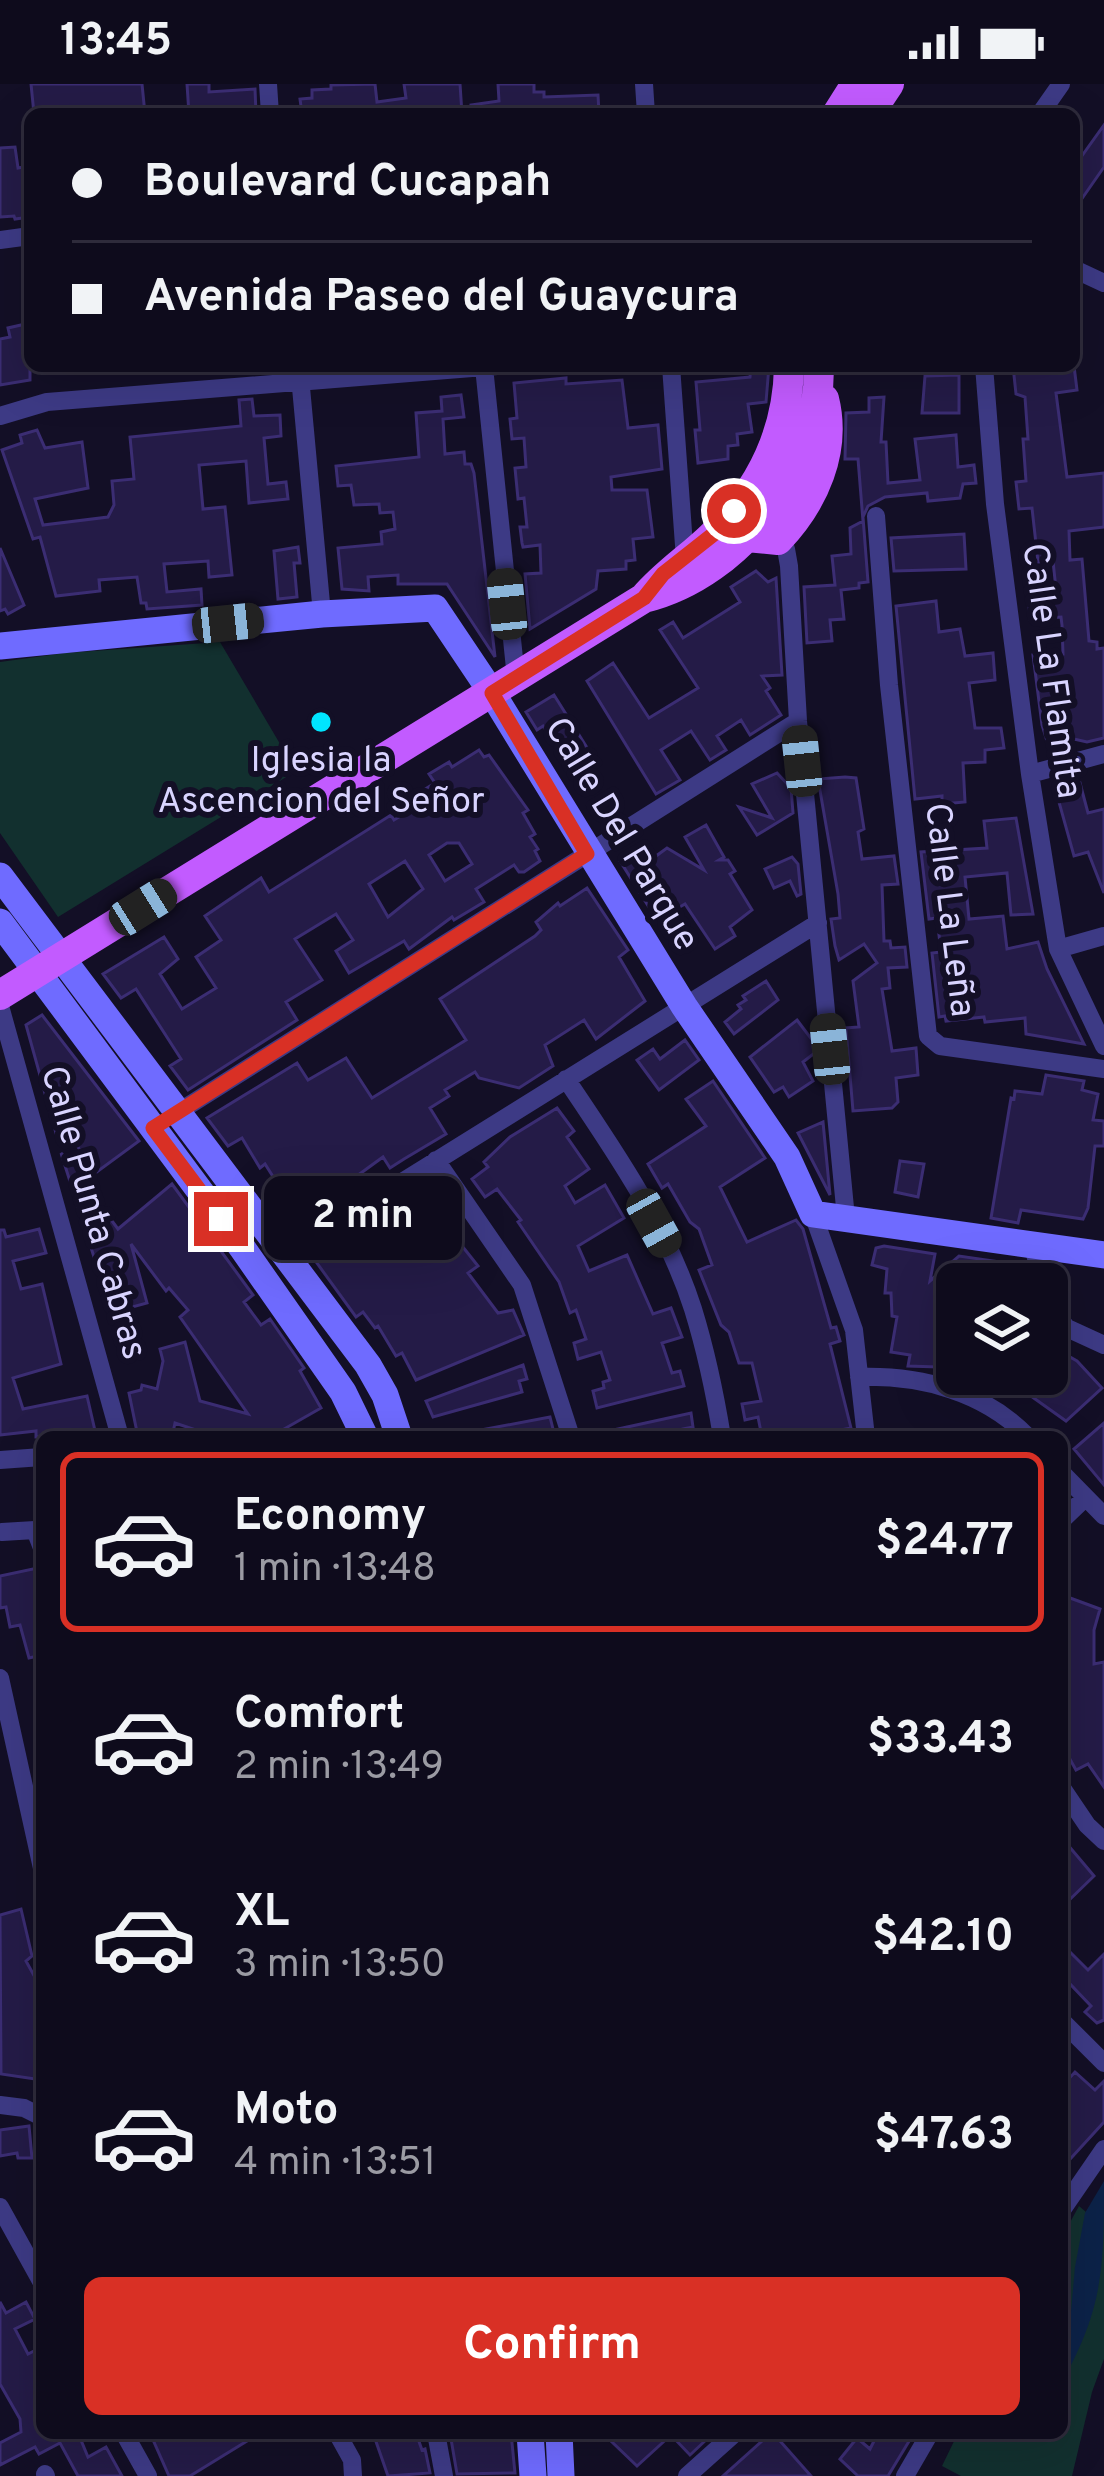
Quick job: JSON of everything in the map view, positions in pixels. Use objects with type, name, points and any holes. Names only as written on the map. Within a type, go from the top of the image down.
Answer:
[{"type":"main road","points":[[644,598],[663,574],[734,511],[768,460],[788,406],[789,372]]},
{"type":"main road","points":[[0,995],[644,598],[771,548],[789,478],[814,415],[819,374]]},
{"type":"street","points":[[0,416],[47,402],[353,372]]},
{"type":"street","points":[[484,372],[504,686]]},
{"type":"street","points":[[671,372],[685,559]]},
{"type":"street","name":"Calle La Flamita","points":[[984,372],[995,505],[1058,949],[1104,1046]]},
{"type":"street","points":[[300,374],[322,614]]},
{"type":"street","name":"Calle La Leña","points":[[876,517],[889,685],[928,1036],[940,1046],[1104,1069]]},
{"type":"street","points":[[771,548],[798,721],[846,1218]]},
{"type":"street","name":"Calle Del Parque","points":[[0,646],[322,614],[435,608],[504,686],[587,854],[787,1157],[813,1214],[854,1330],[865,1431]]},
{"type":"street","points":[[153,1128],[798,721]]},
{"type":"street","points":[[1030,774],[1104,754]]},
{"type":"street","points":[[0,876],[153,1128],[332,1376],[362,1431]]},
{"type":"street","points":[[0,922],[50,965],[178,1112],[368,1365],[397,1431]]},
{"type":"street","points":[[285,1255],[818,922]]},
{"type":"street","points":[[1058,949],[1104,936]]},
{"type":"street","name":"Calle Punta Cabras","points":[[0,1006],[118,1431]]},
{"type":"street","points":[[566,1079],[614,1150],[674,1260],[693,1307],[721,1431]]},
{"type":"street","points":[[436,1160],[522,1285],[569,1431]]},
{"type":"street","points":[[813,1214],[1104,1255]]},
{"type":"street","points":[[1033,1245],[1037,1263]]},
{"type":"street","points":[[1068,1328],[1104,1346]]},
{"type":"street","points":[[859,1377],[941,1384],[1005,1413],[1022,1431]]},
{"type":"street","points":[[0,1460],[36,1457]]},
{"type":"street","points":[[1068,1480],[1104,1516]]},
{"type":"street","points":[[1068,1514],[1085,1498]]},
{"type":"street","points":[[2,1532],[34,1530],[36,1534]]},
{"type":"street","points":[[1,1689],[36,1842]]},
{"type":"street","points":[[1068,1797],[1104,1841]]},
{"type":"street","points":[[1068,2027],[1104,2062]]},
{"type":"street","points":[[0,2105],[36,2114]]},
{"type":"street","points":[[1068,2199],[1104,2149]]},
{"type":"street","points":[[0,2207],[36,2272]]},
{"type":"street","points":[[127,2439],[148,2476]]},
{"type":"street","points":[[341,2439],[352,2460],[353,2476]]},
{"type":"street","points":[[437,2439],[444,2476]]},
{"type":"street","points":[[530,2439],[533,2476]]},
{"type":"street","points":[[559,2439],[561,2476]]},
{"type":"street","points":[[687,2476],[728,2439]]},
{"type":"street","points":[[905,2476],[927,2439]]},
{"type":"green space","points":[[220,642],[296,771],[58,917],[0,833],[0,662]]},
{"type":"green space","points":[[1104,2184],[1104,2359],[1072,2476],[961,2476],[942,2466],[955,2439],[1068,2439],[1068,2226],[1079,2206],[1086,2212]]},
{"type":"water","points":[[1104,2181],[1099,2285],[1068,2370],[1068,2320],[1085,2213]]},
{"type":"building","points":[[31,84],[142,84],[144,108],[33,108]]},
{"type":"building","points":[[187,84],[209,84],[209,92],[255,89],[256,108],[189,108]]},
{"type":"building","points":[[375,84],[377,102],[406,98],[404,84],[460,84],[462,108],[301,108],[300,99],[312,98],[312,90],[331,89],[331,85]]},
{"type":"building","points":[[498,84],[534,84],[534,92],[544,92],[544,97],[598,95],[599,108],[471,108],[499,101]]},
{"type":"building","points":[[1104,125],[1104,167],[1080,201],[1080,159]]},
{"type":"building","points":[[15,147],[18,168],[24,167],[24,218],[0,217],[0,148]]},
{"type":"building","points":[[24,324],[24,372],[30,372],[30,380],[0,385],[0,339],[10,337],[8,328]]},
{"type":"building","points":[[750,372],[768,372],[766,402],[748,404],[752,432],[737,434],[738,445],[728,446],[728,459],[698,463],[696,382],[750,377]]},
{"type":"building","points":[[1014,372],[1075,372],[1077,390],[1056,393],[1067,477],[1104,473],[1104,527],[1069,531],[1070,560],[1082,559],[1089,641],[1097,642],[1097,649],[1104,648],[1104,738],[1087,742],[1074,739],[1048,744],[1042,725],[1033,655],[1063,654],[1062,625],[1061,617],[1030,619],[1028,591],[1056,589],[1053,561],[1038,562],[1032,508],[1019,509],[1016,482],[1026,481],[1023,439],[1028,439],[1025,397],[1016,394]]},
{"type":"building","points":[[959,375],[959,413],[922,413],[925,376]]},
{"type":"building","points":[[566,378],[566,384],[622,380],[628,428],[658,425],[662,469],[611,477],[612,490],[647,490],[653,537],[633,539],[635,560],[626,561],[626,569],[598,571],[596,589],[530,629],[525,574],[541,573],[540,545],[523,547],[522,543],[520,527],[527,527],[515,468],[526,467],[524,438],[512,439],[510,419],[517,418],[514,383]]},
{"type":"building","points":[[461,395],[464,417],[443,419],[445,454],[464,452],[465,464],[471,464],[474,473],[495,657],[447,584],[398,584],[398,575],[368,577],[369,591],[342,589],[338,548],[382,544],[381,532],[395,529],[393,512],[380,513],[379,504],[354,505],[351,485],[338,486],[336,466],[419,457],[416,413],[442,411],[441,397]]},
{"type":"building","points":[[884,397],[881,442],[886,442],[888,483],[920,480],[915,439],[956,435],[958,467],[974,465],[976,483],[963,484],[960,498],[928,501],[927,493],[885,497],[868,506],[863,517],[868,582],[841,590],[844,619],[830,620],[832,641],[807,643],[804,587],[835,585],[832,556],[851,554],[850,528],[863,521],[858,459],[845,459],[846,413],[869,412],[869,398]]},
{"type":"building","points":[[252,399],[254,416],[280,415],[281,436],[264,438],[268,484],[286,482],[288,499],[249,503],[246,461],[199,465],[203,509],[225,507],[232,575],[209,577],[208,561],[164,564],[167,592],[201,589],[202,605],[147,609],[141,603],[137,577],[99,580],[100,591],[56,596],[40,537],[33,539],[2,450],[22,443],[20,435],[37,430],[45,448],[82,442],[88,488],[35,499],[43,525],[108,517],[114,505],[112,481],[134,479],[130,437],[241,426],[239,400]]},
{"type":"building","points":[[964,534],[966,569],[894,571],[891,538]]},
{"type":"building","points":[[298,547],[300,563],[294,563],[297,597],[278,599],[274,551]]},
{"type":"building","points":[[0,548],[24,605],[8,614],[5,609],[0,611]]},
{"type":"building","points":[[756,571],[768,582],[776,578],[782,675],[762,676],[781,715],[750,735],[741,720],[717,736],[726,750],[710,760],[691,731],[661,750],[680,780],[656,794],[587,681],[613,663],[649,718],[698,688],[660,630],[673,622],[683,638],[740,602],[731,587]]},
{"type":"building","points":[[936,601],[939,632],[960,629],[965,656],[993,653],[995,680],[969,683],[975,728],[1001,728],[1004,748],[985,750],[985,762],[963,763],[965,802],[942,804],[942,796],[915,799],[896,606]]},
{"type":"building","points":[[554,695],[591,754],[570,767],[543,726],[537,730],[526,712]]},
{"type":"building","points":[[479,750],[484,757],[489,755],[528,810],[523,813],[535,834],[530,837],[540,861],[524,872],[514,865],[476,889],[484,902],[452,917],[409,949],[404,941],[349,973],[336,951],[353,940],[336,914],[295,939],[322,980],[286,1002],[297,1020],[188,1090],[170,1066],[181,1059],[136,989],[121,998],[103,974],[164,937],[178,959],[160,974],[182,1009],[216,988],[196,957],[221,940],[205,916],[261,878],[269,892],[391,815],[394,820],[422,803],[417,794],[435,783],[429,774],[449,762],[452,767]],"holes":[[[447,843],[459,843],[472,864],[445,881],[429,855]],[[405,861],[423,889],[388,917],[369,884]]]},
{"type":"building","points":[[777,773],[791,788],[793,813],[757,835],[739,807],[772,818],[752,784]]},
{"type":"building","points":[[856,778],[864,829],[858,832],[862,859],[894,856],[898,884],[882,885],[884,941],[890,941],[891,948],[905,947],[907,967],[888,968],[890,988],[882,989],[892,1051],[916,1048],[918,1075],[896,1078],[898,1102],[892,1108],[853,1111],[846,1028],[859,1027],[853,981],[877,963],[864,944],[839,960],[835,946],[831,919],[840,918],[838,894],[818,779]]},
{"type":"building","points":[[1080,783],[1088,813],[1104,809],[1104,893],[1088,852],[1074,856],[1057,795],[1062,794],[1060,788]]},
{"type":"building","points":[[1016,818],[1033,914],[1011,915],[1007,873],[965,877],[969,919],[1003,916],[1007,949],[1038,942],[1084,1044],[1026,1034],[1025,1018],[985,1022],[984,1017],[946,1021],[945,1016],[939,1017],[932,953],[941,952],[937,918],[929,919],[921,852],[987,848],[984,821]]},
{"type":"building","points":[[706,825],[724,857],[719,860],[728,860],[735,871],[730,874],[752,910],[730,927],[735,936],[715,949],[685,904],[657,920],[620,861],[648,844],[656,856],[667,848],[704,870],[685,837]]},
{"type":"building","points":[[792,857],[798,864],[801,894],[797,896],[790,881],[774,888],[765,869]]},
{"type":"building","points":[[587,888],[628,950],[619,957],[645,1001],[596,1039],[584,1020],[545,1045],[553,1066],[519,1088],[479,1078],[475,1072],[445,1090],[449,1096],[430,1108],[446,1134],[390,1168],[383,1157],[328,1197],[331,1202],[300,1219],[242,1138],[228,1146],[207,1118],[297,1063],[308,1080],[346,1058],[372,1098],[466,1040],[440,999],[535,936],[541,930],[536,922],[558,903]]},
{"type":"building","points":[[766,981],[778,1000],[734,1034],[725,1022],[741,1009],[743,996]]},
{"type":"building","points":[[42,1015],[139,1141],[83,1182],[118,1229],[172,1184],[253,1295],[244,1302],[261,1325],[270,1319],[304,1368],[300,1371],[321,1408],[281,1431],[199,1431],[175,1423],[173,1431],[137,1431],[129,1393],[141,1390],[142,1385],[157,1389],[163,1361],[160,1349],[185,1342],[200,1401],[248,1414],[180,1317],[188,1310],[169,1288],[166,1291],[131,1244],[147,1303],[113,1317],[61,1153],[67,1159],[80,1150],[64,1127],[56,1133],[26,1025]]},
{"type":"building","points":[[797,1020],[816,1045],[816,1052],[803,1062],[813,1081],[789,1097],[783,1087],[774,1092],[750,1057]]},
{"type":"building","points":[[685,1040],[699,1060],[659,1090],[637,1060],[653,1049],[660,1059]]},
{"type":"building","points":[[1046,1075],[1084,1081],[1082,1090],[1098,1094],[1093,1120],[1104,1121],[1104,1146],[1095,1146],[1088,1208],[1083,1219],[1021,1210],[1018,1223],[991,1218],[1011,1098],[1015,1091],[1042,1094]]},
{"type":"building","points":[[713,1081],[765,1158],[720,1187],[747,1242],[796,1220],[803,1229],[831,1328],[836,1327],[840,1341],[830,1344],[851,1428],[761,1431],[758,1417],[745,1420],[742,1404],[761,1401],[752,1363],[739,1363],[699,1270],[712,1265],[699,1229],[668,1184],[662,1188],[648,1164],[706,1126],[686,1099]]},
{"type":"building","points":[[557,1108],[574,1131],[567,1137],[589,1169],[565,1186],[575,1203],[605,1185],[624,1218],[578,1246],[589,1271],[627,1255],[653,1314],[671,1308],[682,1337],[662,1343],[672,1373],[680,1371],[684,1386],[597,1408],[593,1391],[610,1380],[601,1352],[578,1359],[574,1343],[586,1339],[576,1310],[570,1313],[559,1282],[497,1189],[485,1197],[472,1179],[488,1167],[484,1162],[510,1137]]},
{"type":"building","points":[[823,1122],[830,1195],[798,1133]]},
{"type":"building","points":[[900,1161],[924,1164],[918,1197],[895,1192]]},
{"type":"building","points":[[433,1191],[452,1215],[443,1222],[478,1266],[468,1273],[498,1313],[513,1310],[524,1335],[416,1380],[402,1353],[396,1356],[378,1326],[363,1312],[356,1317],[314,1259],[388,1213],[393,1220]]},
{"type":"building","points":[[39,1229],[46,1253],[13,1261],[21,1289],[42,1284],[61,1364],[13,1378],[23,1409],[87,1396],[95,1431],[0,1435],[0,1230],[6,1237]]},
{"type":"building","points":[[876,1248],[935,1254],[930,1281],[936,1276],[936,1367],[908,1366],[910,1355],[891,1352],[897,1317],[892,1316],[891,1293],[885,1293],[887,1269],[872,1265]]},
{"type":"building","points":[[959,1256],[1007,1263],[951,1263]]},
{"type":"building","points":[[1068,1356],[1102,1388],[1066,1421],[1029,1395],[1068,1395]]},
{"type":"building","points":[[523,1365],[527,1379],[519,1381],[522,1392],[433,1417],[426,1401]]},
{"type":"building","points":[[691,1413],[693,1427],[683,1431],[609,1431]]},
{"type":"building","points":[[550,1417],[554,1431],[481,1431]]},
{"type":"building","points":[[1104,1423],[1104,1485],[1074,1449]]},
{"type":"building","points":[[36,1568],[36,1656],[29,1658],[20,1625],[10,1627],[6,1607],[0,1608],[0,1576]]},
{"type":"building","points":[[1068,1597],[1100,1609],[1094,1630],[1094,1664],[1104,1662],[1104,1787],[1088,1764],[1076,1770],[1068,1756]]},
{"type":"building","points":[[1068,1845],[1094,1876],[1068,1901]]},
{"type":"building","points":[[21,1909],[32,1956],[26,1961],[36,1979],[36,2079],[1,2074],[0,1915]]},
{"type":"building","points":[[1068,1950],[1088,1970],[1104,1954],[1104,2020],[1097,2023],[1085,2012],[1091,2006],[1070,1984]]},
{"type":"building","points":[[1075,2072],[1095,2090],[1104,2081],[1104,2122],[1068,2161],[1068,2080]]},
{"type":"building","points":[[29,2126],[32,2158],[18,2158],[17,2153],[0,2156],[0,2130]]},
{"type":"building","points":[[0,2302],[6,2313],[26,2302],[35,2319],[15,2329],[28,2354],[36,2350],[36,2439],[80,2439],[88,2457],[106,2447],[122,2476],[78,2476],[60,2443],[39,2454],[35,2447],[0,2465],[0,2443],[21,2432],[20,2419],[0,2384]]},
{"type":"building","points":[[153,2439],[250,2439],[190,2476],[169,2476]]},
{"type":"building","points":[[375,2439],[418,2439],[430,2473],[388,2476]]},
{"type":"building","points":[[451,2439],[512,2439],[515,2473],[457,2474]]},
{"type":"building","points":[[615,2439],[667,2439],[637,2466],[612,2442]]},
{"type":"building","points":[[675,2439],[705,2439],[690,2455]]},
{"type":"building","points":[[764,2439],[778,2439],[811,2476],[723,2476]]},
{"type":"building","points":[[856,2439],[870,2449],[875,2439],[910,2439],[888,2476],[858,2476],[840,2459]]},
{"type":"place","name":"Iglesia la Ascencion del Señor","points":[[321,722]]},
{"type":"route","points":[[221,1219],[153,1128],[587,854],[492,693],[644,598],[663,574],[715,533],[734,511]]}]
